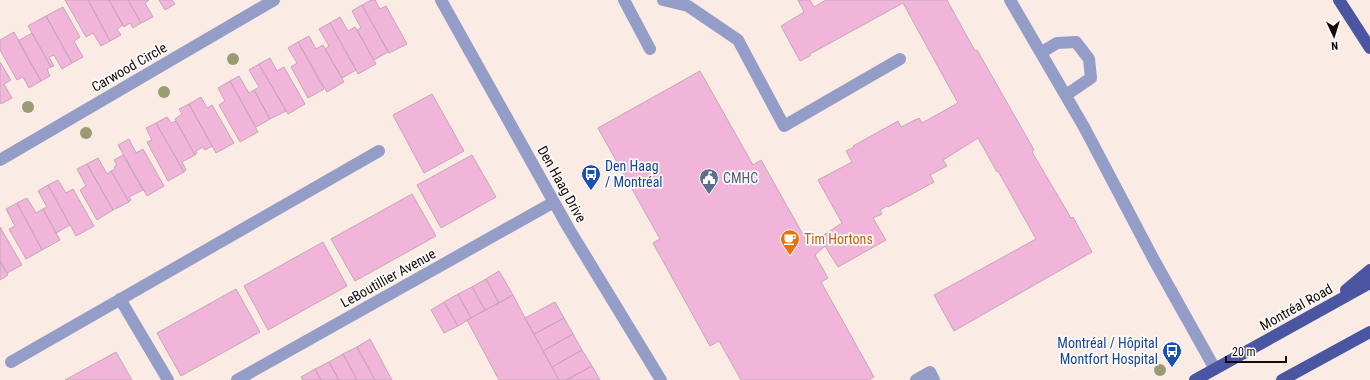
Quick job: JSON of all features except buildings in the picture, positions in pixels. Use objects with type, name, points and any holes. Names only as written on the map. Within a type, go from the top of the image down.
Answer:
[{"type":"main road","points":[[1338,0],[1370,48]]},
{"type":"main road","points":[[1320,311],[1370,270]]},
{"type":"main road","name":"Montréal Road","points":[[1195,380],[1370,283]]},
{"type":"main road","points":[[1282,380],[1370,332]]},
{"type":"street","name":"Carwood Circle","points":[[0,160],[274,0]]},
{"type":"street","name":"Den Haag Drive","points":[[441,0],[569,229],[661,380]]},
{"type":"street","points":[[624,0],[650,49]]},
{"type":"street","points":[[663,0],[688,6],[738,40],[784,126],[900,59]]},
{"type":"street","points":[[1010,0],[1066,95],[1214,369]]},
{"type":"street","points":[[1042,52],[1057,43],[1076,42],[1089,59],[1091,78],[1066,95]]},
{"type":"street","points":[[11,362],[379,151]]},
{"type":"street","name":"LeBoutillier Avenue","points":[[237,380],[554,202]]},
{"type":"street","points":[[120,299],[168,380]]},
{"type":"street","points":[[916,380],[930,372],[934,380]]},
{"type":"place","name":"Den Haag / Montréal","points":[[591,191]]},
{"type":"place","name":"CMHC","points":[[709,195]]},
{"type":"place","name":"Tim Hortons","points":[[790,256]]},
{"type":"place","name":"Montréal / Hôpital Montfort Hospital","points":[[1172,368]]}]
